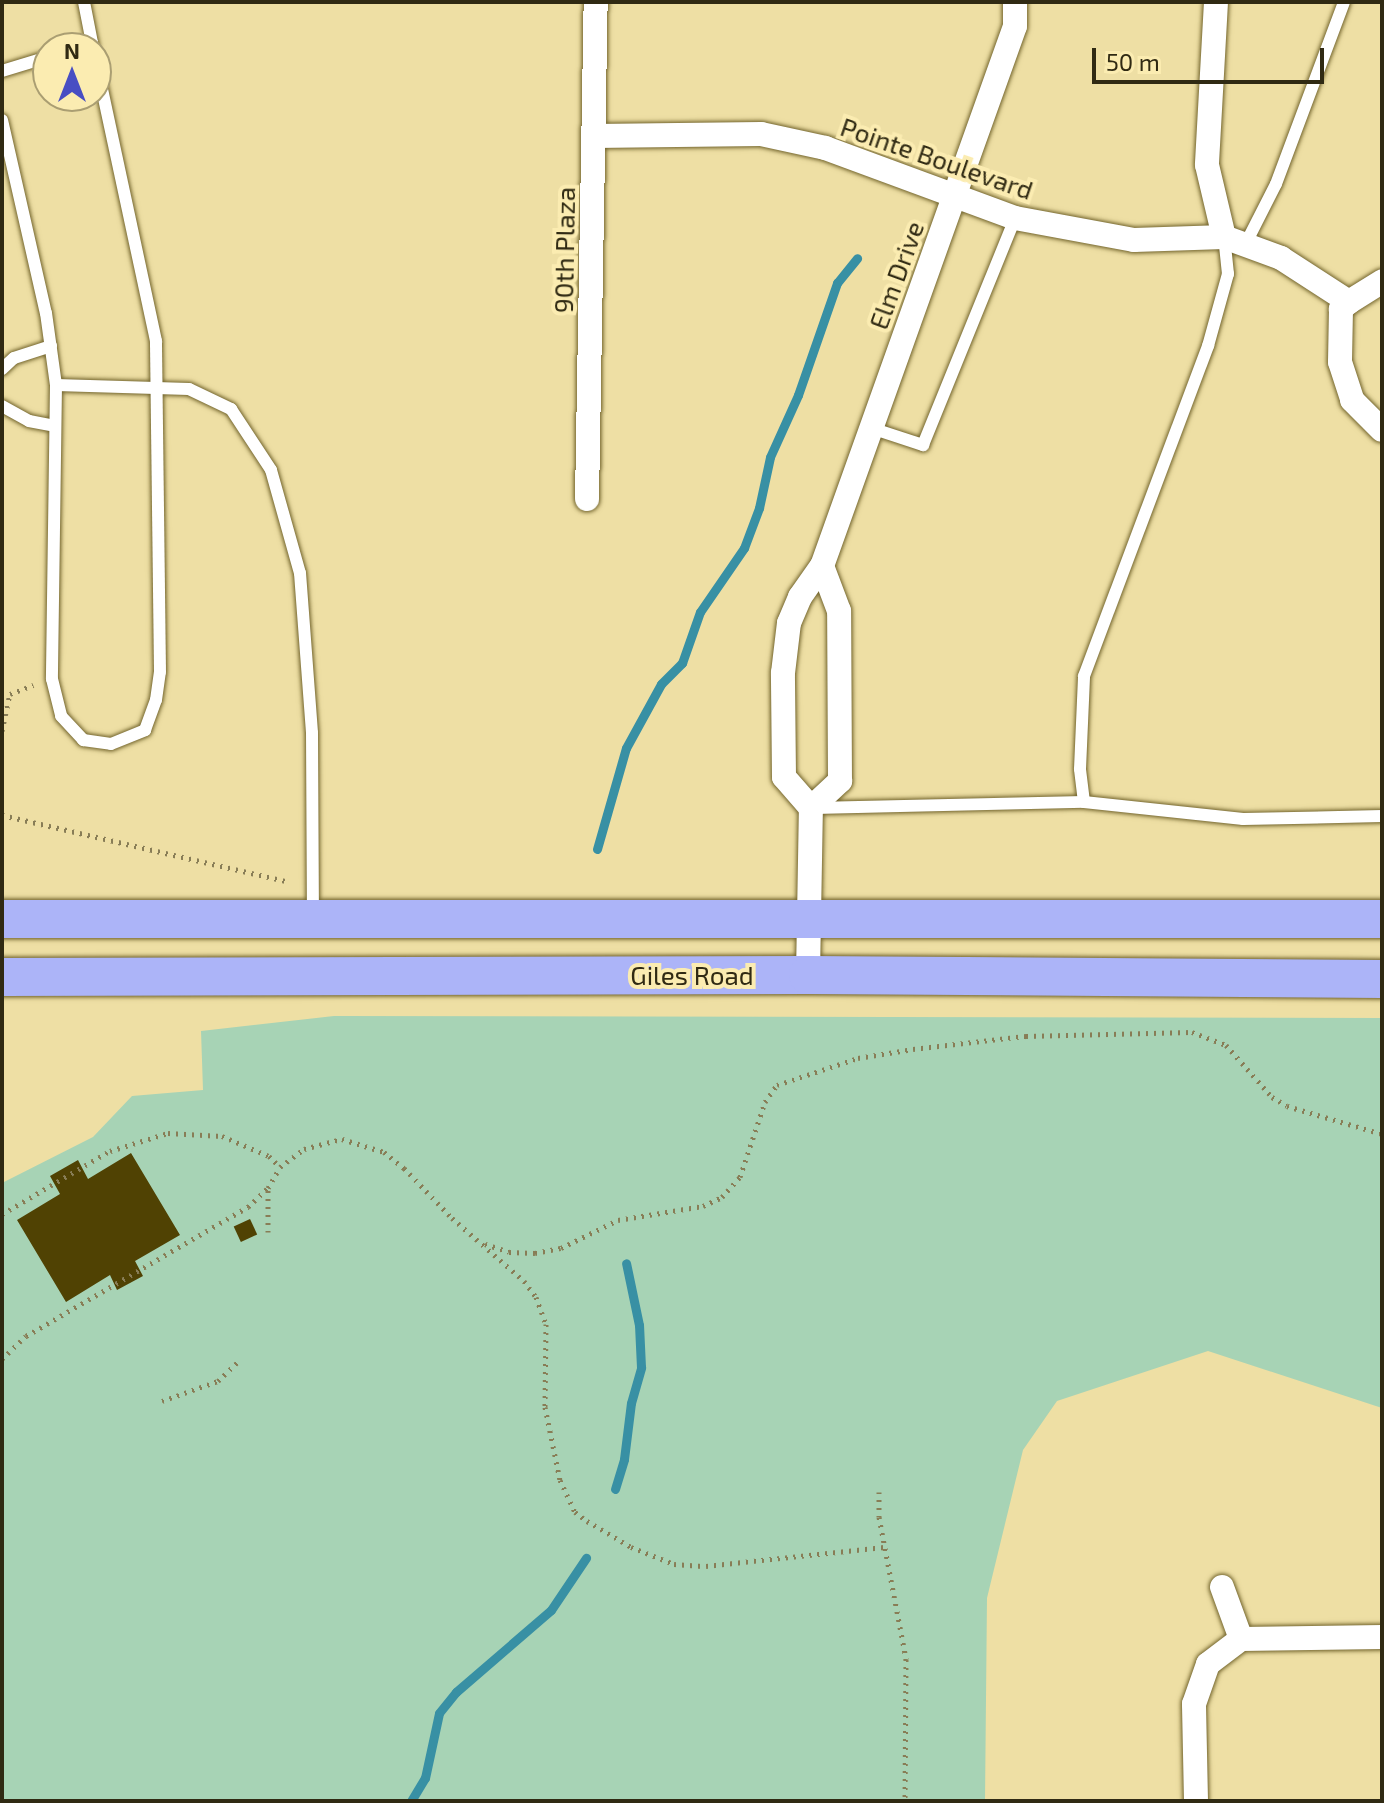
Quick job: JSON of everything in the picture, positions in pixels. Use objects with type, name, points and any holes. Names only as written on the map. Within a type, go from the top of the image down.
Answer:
[{"type":"main road","points":[[2,919],[313,903],[807,917],[1382,919]]},
{"type":"main road","name":"Giles Road","points":[[2,977],[808,975],[1382,979]]},
{"type":"street","name":"90th Plaza","points":[[587,499],[596,2]]},
{"type":"street","name":"Elm Drive","points":[[811,808],[784,777],[783,673],[789,623],[800,597],[822,566],[1015,26],[1015,2]]},
{"type":"street","points":[[1216,2],[1207,165],[1234,241]]},
{"type":"street","name":"Pointe Boulevard","points":[[594,136],[761,134],[825,148],[1015,218],[1134,240],[1234,241],[1281,258],[1349,302]]},
{"type":"street","points":[[1382,281],[1341,309],[1340,362],[1352,400],[1382,430]]},
{"type":"street","points":[[808,975],[811,808],[840,781],[839,611],[822,566]]},
{"type":"street","points":[[1222,1587],[1241,1639]]},
{"type":"street","points":[[1196,1801],[1194,1704],[1208,1664],[1241,1639],[1382,1637]]},
{"type":"lane","points":[[84,2],[90,32]]},
{"type":"lane","points":[[1084,802],[1080,769],[1084,676],[1208,346],[1234,241],[1276,184],[1344,2]]},
{"type":"lane","points":[[2,71],[32,62]]},
{"type":"lane","points":[[2,120],[51,346],[56,385],[52,679],[61,716],[83,740],[111,744],[145,730],[156,700],[160,672],[156,341],[107,112]]},
{"type":"lane","points":[[871,428],[923,445],[1015,218]]},
{"type":"lane","points":[[2,369],[14,358],[51,346]]},
{"type":"lane","points":[[56,385],[189,389],[231,409],[271,470],[300,573],[312,733],[313,903]]},
{"type":"lane","points":[[2,406],[29,421],[55,426]]},
{"type":"lane","points":[[811,808],[1084,802],[1243,819],[1382,816]]},
{"type":"path","points":[[2,731],[10,694],[52,679]]},
{"type":"path","points":[[2,815],[313,903]]},
{"type":"path","points":[[480,1243],[509,1252],[535,1253],[561,1248],[618,1220],[703,1206],[722,1197],[740,1177],[765,1102],[777,1085],[858,1058],[913,1049],[1026,1036],[1192,1032],[1226,1045],[1272,1097],[1287,1106],[1382,1134]]},
{"type":"path","points":[[2,1214],[110,1151],[168,1133],[222,1136],[261,1152],[280,1167]]},
{"type":"path","points":[[2,1359],[26,1336],[248,1207],[268,1188],[280,1167],[304,1149],[324,1141],[342,1139],[384,1152],[404,1168],[480,1243],[524,1281],[542,1309],[547,1346],[545,1407],[567,1497],[575,1512],[631,1547],[674,1564],[706,1566],[884,1547]]},
{"type":"path","points":[[268,1188],[268,1232]]},
{"type":"path","points":[[162,1401],[218,1381],[238,1362]]},
{"type":"path","points":[[879,1492],[884,1547],[906,1659],[905,1801]]},
{"type":"green space","points":[[334,1016],[1382,1018],[1382,1408],[1208,1351],[1057,1401],[1023,1450],[987,1598],[985,1801],[2,1801],[2,1183],[93,1137],[132,1096],[203,1090],[201,1031]]},
{"type":"building","points":[[131,1153],[180,1235],[135,1261],[143,1276],[117,1290],[110,1275],[66,1302],[17,1220],[60,1194],[50,1176],[78,1160],[88,1179]]},
{"type":"building","points":[[250,1219],[257,1234],[241,1242],[234,1227]]},
{"type":"waterway","points":[[597,849],[626,748],[661,684],[682,663],[700,612],[744,548],[759,508],[770,457],[798,395],[837,283],[857,258]]},
{"type":"waterway","points":[[615,1489],[624,1459],[631,1403],[641,1367],[639,1325],[626,1263]]},
{"type":"waterway","points":[[411,1801],[425,1778],[439,1713],[456,1692],[551,1610],[586,1558]]}]
